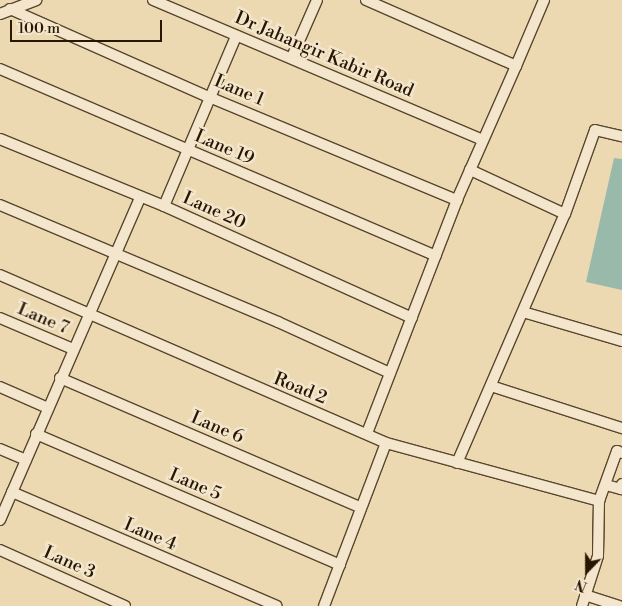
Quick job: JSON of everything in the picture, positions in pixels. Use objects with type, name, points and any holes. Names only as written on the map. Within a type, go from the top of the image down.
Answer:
[{"type":"street","points":[[5,12],[36,0]]},
{"type":"street","name":"Dr Jahangir Kabir Road","points":[[153,0],[483,140]]},
{"type":"street","points":[[292,58],[317,0]]},
{"type":"street","points":[[366,0],[516,66]]},
{"type":"street","points":[[367,433],[470,170],[544,0]]},
{"type":"street","name":"Lane 1","points":[[5,12],[458,200]]},
{"type":"street","points":[[164,206],[236,36]]},
{"type":"street","name":"Lane 19","points":[[0,69],[436,256]]},
{"type":"street","points":[[457,463],[565,214],[594,130],[622,136]]},
{"type":"street","name":"Lane 20","points":[[0,139],[140,198],[164,206],[412,318]]},
{"type":"street","points":[[470,170],[565,214]]},
{"type":"street","points":[[0,518],[140,198]]},
{"type":"street","points":[[0,205],[278,322],[390,373]]},
{"type":"street","name":"Road 2","points":[[0,275],[386,442],[599,501]]},
{"type":"street","points":[[523,312],[622,341]]},
{"type":"street","name":"Lane 7","points":[[0,318],[73,349]]},
{"type":"street","name":"Lane 6","points":[[60,378],[360,507]]},
{"type":"street","points":[[491,386],[622,428]]},
{"type":"street","points":[[0,387],[48,408]]},
{"type":"street","name":"Lane 5","points":[[36,434],[340,565]]},
{"type":"street","points":[[324,606],[386,442]]},
{"type":"street","points":[[0,449],[26,460]]},
{"type":"street","points":[[582,606],[598,556],[599,501],[616,451],[622,453]]},
{"type":"street","points":[[606,485],[620,489],[622,484]]},
{"type":"street","name":"Lane 4","points":[[12,492],[277,606]]},
{"type":"street","name":"Lane 3","points":[[0,550],[124,606]]},
{"type":"street","points":[[585,595],[619,606]]},
{"type":"shaded area","points":[[614,158],[622,159],[622,290],[586,282]]}]
